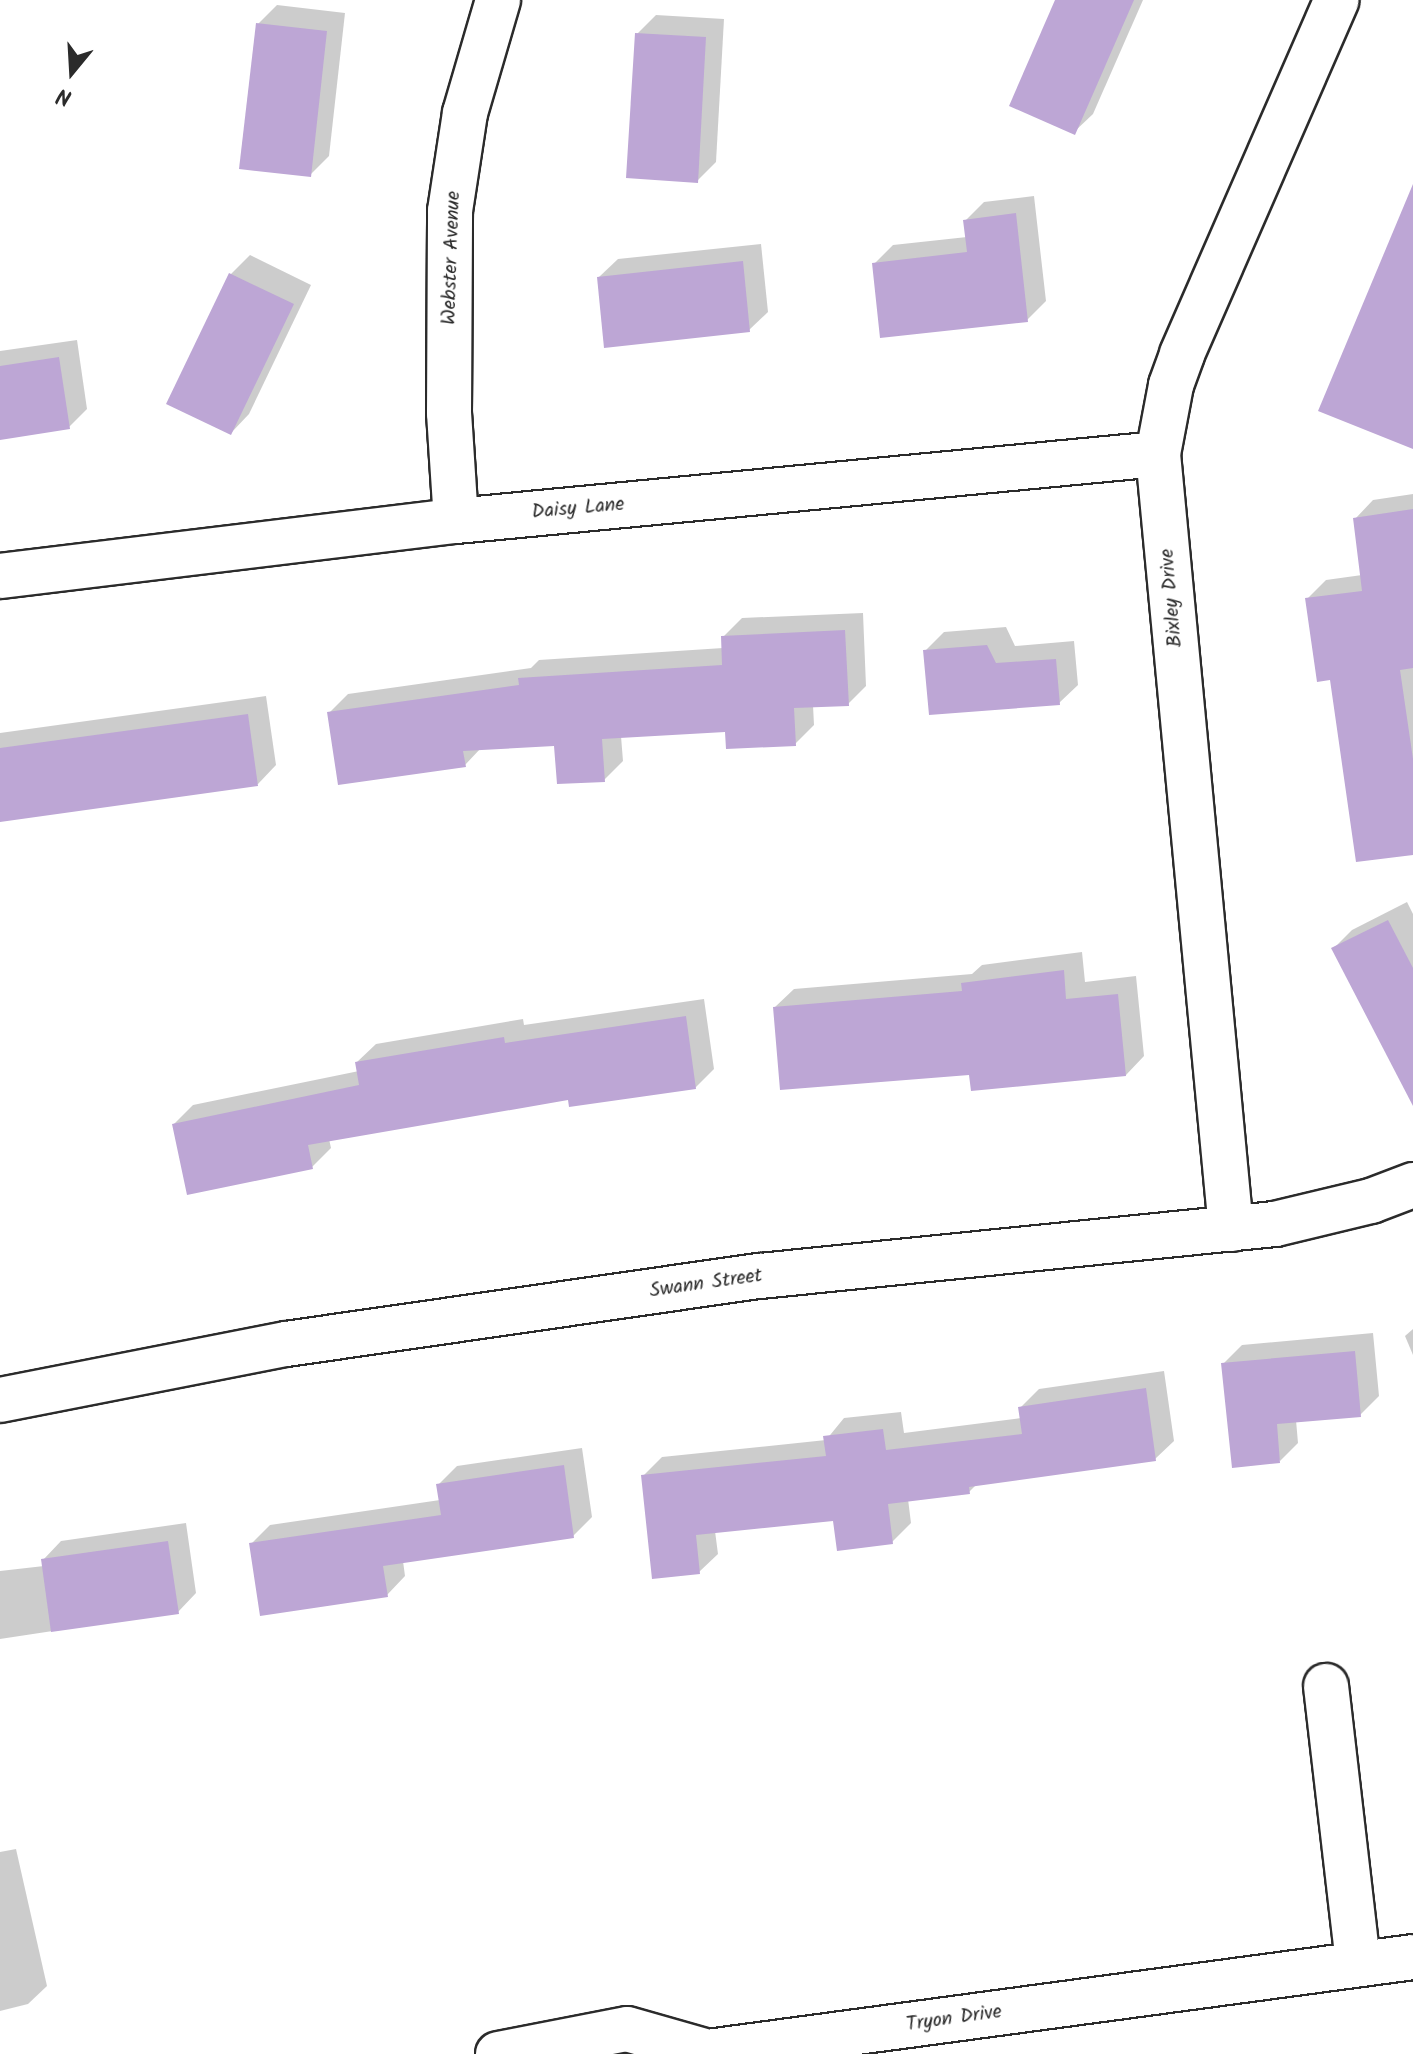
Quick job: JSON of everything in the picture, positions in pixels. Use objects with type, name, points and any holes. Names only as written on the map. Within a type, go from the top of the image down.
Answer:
[{"type":"street","name":"Webster Avenue","points":[[456,521],[449,413],[450,211],[465,113],[498,0]]},
{"type":"street","name":"Bixley Drive","points":[[1231,1229],[1158,454],[1171,385],[1182,354],[1337,0]]},
{"type":"street","name":"Daisy Lane","points":[[0,576],[456,521],[1158,454]]},
{"type":"street","name":"Swann Street","points":[[0,1400],[286,1344],[760,1276],[1275,1224],[1371,1201],[1413,1185]]},
{"type":"street","points":[[1326,1686],[1358,1964]]},
{"type":"street","name":"Tryon Drive","points":[[498,2054],[627,2029],[708,2052],[1413,1957]]},
{"type":"building","points":[[1055,0],[1134,0],[1075,135],[1009,106]]},
{"type":"building","points":[[256,23],[327,31],[311,177],[239,169]]},
{"type":"building","points":[[635,33],[706,37],[698,183],[626,178]]},
{"type":"building","points":[[1413,184],[1413,449],[1318,411]]},
{"type":"building","points":[[1016,213],[1028,322],[880,338],[872,263],[967,252],[963,220]]},
{"type":"building","points":[[743,261],[750,332],[604,348],[597,277]]},
{"type":"building","points":[[229,273],[294,304],[231,435],[166,404]]},
{"type":"building","points":[[59,357],[70,429],[0,440],[0,366]]},
{"type":"building","points":[[1413,509],[1413,668],[1400,670],[1413,759],[1413,855],[1356,862],[1330,680],[1317,682],[1305,598],[1362,591],[1353,518]]},
{"type":"building","points":[[845,630],[849,706],[794,708],[796,746],[726,749],[725,732],[602,739],[605,782],[557,784],[554,746],[463,751],[466,767],[338,785],[327,712],[519,685],[518,678],[722,665],[721,636]]},
{"type":"building","points":[[987,645],[996,663],[1056,659],[1060,705],[929,715],[923,650]]},
{"type":"building","points":[[248,714],[258,786],[0,822],[0,748]]},
{"type":"building","points":[[1388,920],[1413,968],[1413,1106],[1331,948]]},
{"type":"building","points":[[1064,970],[1066,999],[1118,994],[1126,1076],[971,1091],[969,1075],[780,1090],[773,1007],[962,991],[961,983]]},
{"type":"building","points":[[686,1016],[696,1089],[569,1107],[568,1100],[308,1145],[313,1169],[187,1195],[172,1124],[359,1085],[355,1062],[504,1037],[505,1043]]},
{"type":"building","points":[[1355,1351],[1361,1417],[1277,1424],[1280,1463],[1232,1468],[1221,1363]]},
{"type":"building","points":[[1146,1388],[1156,1461],[969,1487],[970,1494],[888,1504],[893,1544],[837,1551],[833,1521],[696,1535],[700,1574],[652,1579],[641,1475],[826,1456],[823,1436],[883,1429],[886,1450],[1022,1434],[1018,1407]]},
{"type":"building","points":[[564,1465],[574,1538],[383,1566],[388,1597],[260,1616],[249,1543],[441,1515],[436,1484]]},
{"type":"building","points":[[168,1541],[179,1614],[51,1632],[41,1559]]}]
